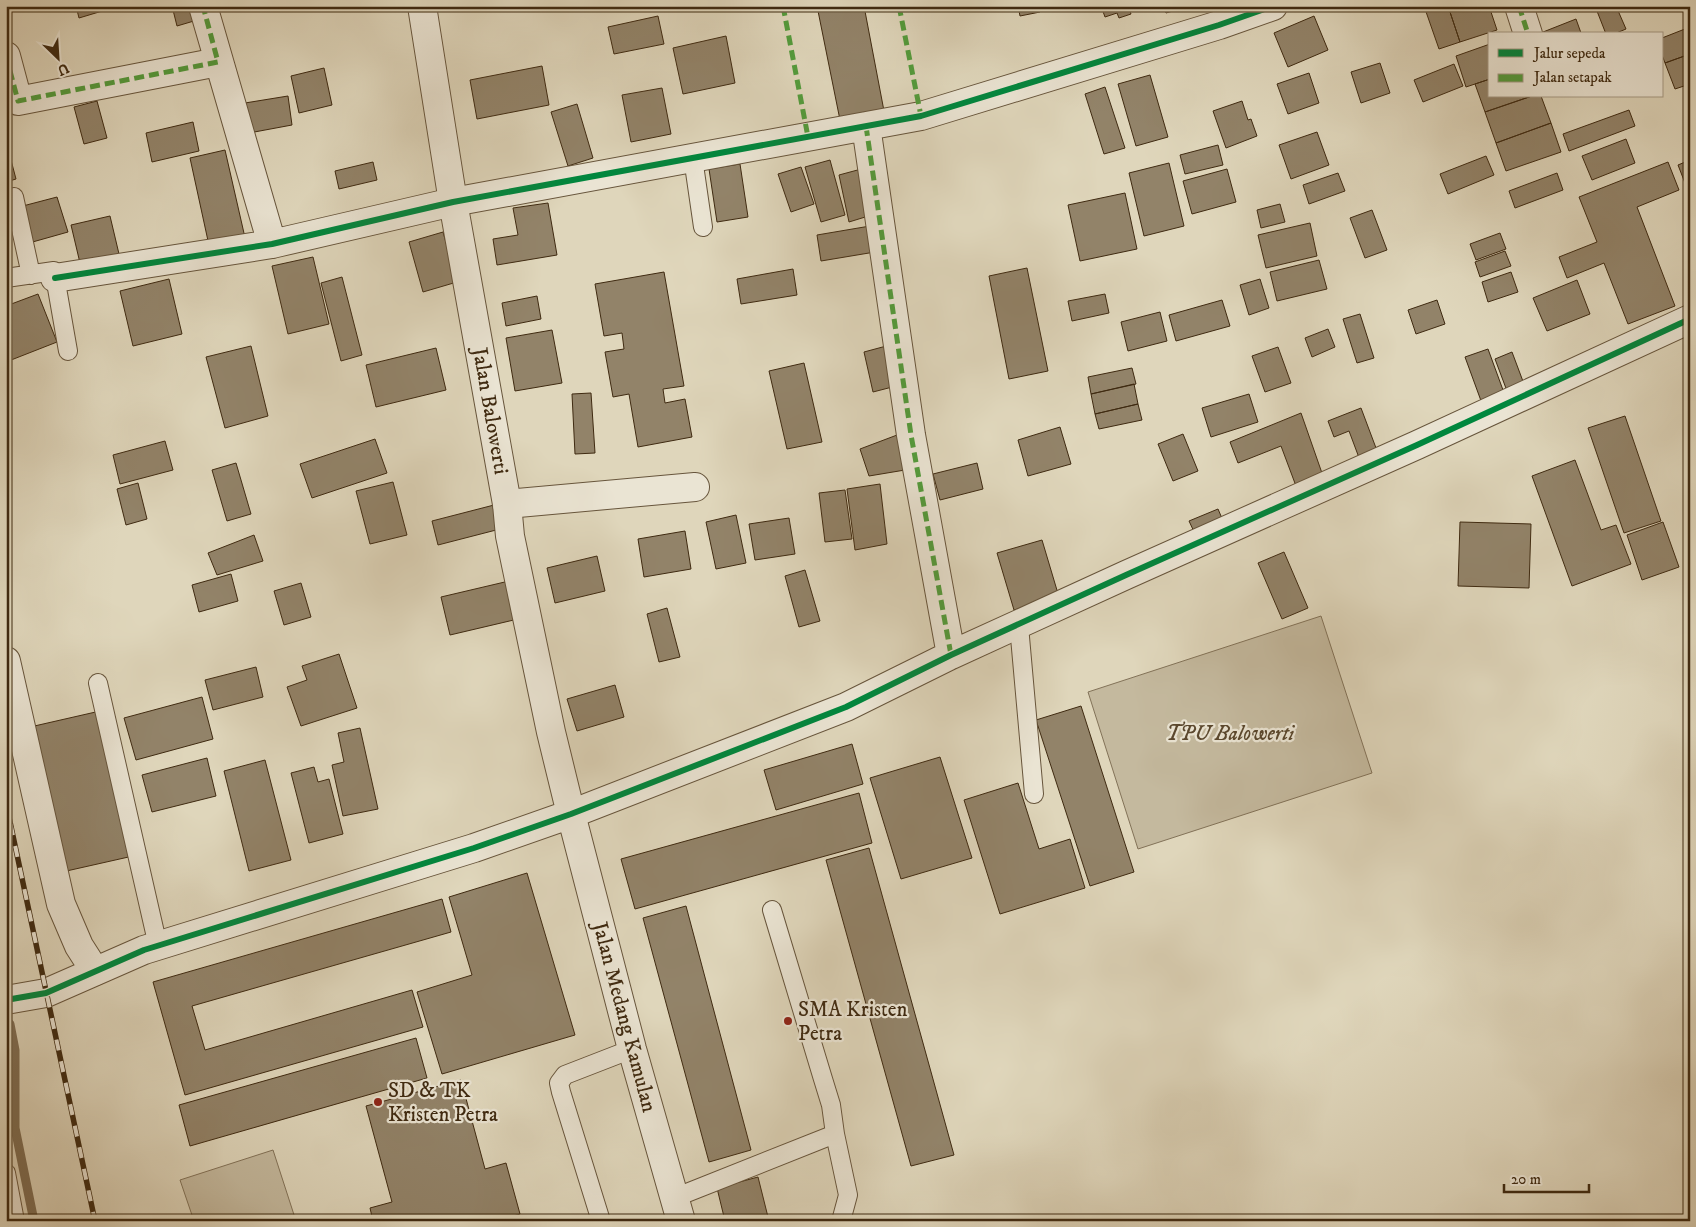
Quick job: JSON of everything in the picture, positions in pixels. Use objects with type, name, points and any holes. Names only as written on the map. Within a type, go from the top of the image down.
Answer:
[{"type":"street","points":[[203,6],[272,244]]},
{"type":"street","name":"Jalan Balowerti","points":[[422,6],[453,202],[507,504],[512,545],[551,732],[571,814]]},
{"type":"street","points":[[43,276],[272,244],[453,202],[921,116],[1219,25],[1273,6]]},
{"type":"street","points":[[1519,6],[1527,32]]},
{"type":"street","points":[[6,56],[18,101],[218,62]]},
{"type":"street","points":[[866,126],[910,435],[951,655]]},
{"type":"street","points":[[6,1000],[46,993],[158,946],[474,848],[571,814],[846,707],[951,655],[1426,441],[1690,319]]},
{"type":"street","points":[[507,504],[695,486]]},
{"type":"street","points":[[6,661],[61,904],[79,946],[95,971]]},
{"type":"street","name":"Jalan Medang Kamulan","points":[[571,814],[632,1049],[678,1209]]},
{"type":"lane","points":[[693,158],[703,227]]},
{"type":"lane","points":[[14,197],[68,352]]},
{"type":"lane","points":[[6,278],[43,276]]},
{"type":"lane","points":[[1019,626],[1034,794]]},
{"type":"lane","points":[[98,683],[158,946]]},
{"type":"lane","points":[[772,910],[830,1105],[848,1195],[841,1221]]},
{"type":"lane","points":[[601,1221],[561,1092],[560,1083],[565,1075],[632,1049]]},
{"type":"lane","points":[[678,1209],[835,1134]]},
{"type":"lane","points":[[6,1173],[15,1221]]},
{"type":"green space","name":"TPU Balowerti","points":[[1321,616],[1372,773],[1138,849],[1088,692]]},
{"type":"green space","points":[[273,1150],[296,1221],[194,1221],[180,1180]]},
{"type":"building","points":[[76,6],[119,6],[79,18]]},
{"type":"building","points":[[172,6],[201,6],[204,18],[177,26]]},
{"type":"building","points":[[817,6],[864,6],[884,111],[840,120]]},
{"type":"building","points":[[1018,6],[1038,6],[1040,12],[1020,16]]},
{"type":"building","points":[[1101,6],[1128,6],[1131,14],[1119,18],[1117,13],[1105,17]]},
{"type":"building","points":[[1163,6],[1186,6],[1186,7],[1166,13]]},
{"type":"building","points":[[1424,6],[1448,6],[1460,42],[1439,49]]},
{"type":"building","points":[[1448,6],[1489,6],[1497,30],[1460,42]]},
{"type":"building","points":[[1595,6],[1616,6],[1626,29],[1619,32],[1605,32]]},
{"type":"building","points":[[658,16],[664,44],[614,54],[608,27]]},
{"type":"building","points":[[1314,16],[1328,50],[1288,67],[1274,33]]},
{"type":"building","points":[[1576,19],[1581,32],[1543,32]]},
{"type":"building","points":[[1690,27],[1690,54],[1665,63],[1664,37]]},
{"type":"building","points":[[726,36],[735,83],[683,94],[673,48]]},
{"type":"building","points":[[1488,45],[1488,80],[1466,87],[1456,56]]},
{"type":"building","points":[[1690,54],[1690,84],[1675,89],[1665,63]]},
{"type":"building","points":[[1380,63],[1390,93],[1361,103],[1351,72]]},
{"type":"building","points":[[1454,64],[1463,86],[1423,102],[1414,80]]},
{"type":"building","points":[[542,66],[549,105],[477,119],[470,80]]},
{"type":"building","points":[[324,68],[332,105],[299,113],[291,76]]},
{"type":"building","points":[[1309,73],[1319,103],[1288,114],[1277,84]]},
{"type":"building","points":[[1150,75],[1168,137],[1136,146],[1118,84]]},
{"type":"building","points":[[1488,80],[1488,98],[1526,98],[1485,112],[1475,84]]},
{"type":"building","points":[[1105,87],[1125,148],[1104,154],[1085,94]]},
{"type":"building","points":[[662,88],[671,134],[631,142],[622,95]]},
{"type":"building","points":[[288,96],[292,125],[249,133],[245,103]]},
{"type":"building","points":[[1526,98],[1542,98],[1551,123],[1496,143],[1485,112]]},
{"type":"building","points":[[97,101],[107,138],[84,144],[74,107]]},
{"type":"building","points":[[1242,101],[1248,120],[1251,119],[1257,136],[1226,148],[1213,111]]},
{"type":"building","points":[[577,104],[593,158],[568,166],[551,112]]},
{"type":"building","points":[[1629,110],[1635,126],[1569,151],[1563,134]]},
{"type":"building","points":[[193,122],[199,151],[152,162],[146,133]]},
{"type":"building","points":[[1551,123],[1561,152],[1506,171],[1496,143]]},
{"type":"building","points":[[1317,132],[1329,165],[1291,179],[1279,145]]},
{"type":"building","points":[[1626,139],[1635,163],[1592,180],[1582,156]]},
{"type":"building","points":[[6,145],[16,179],[6,182]]},
{"type":"building","points":[[1218,145],[1223,165],[1185,174],[1180,155]]},
{"type":"building","points":[[225,150],[246,242],[210,250],[190,158]]},
{"type":"building","points":[[1486,156],[1494,175],[1448,194],[1440,174]]},
{"type":"building","points":[[830,160],[845,215],[821,222],[805,167]]},
{"type":"building","points":[[1690,160],[1690,196],[1678,165]]},
{"type":"building","points":[[373,162],[377,180],[339,189],[335,171]]},
{"type":"building","points":[[1668,162],[1679,190],[1637,207],[1675,306],[1628,324],[1604,263],[1567,278],[1559,257],[1597,242],[1579,197]]},
{"type":"building","points":[[1169,163],[1184,226],[1144,236],[1129,173]]},
{"type":"building","points":[[740,164],[748,217],[717,222],[709,169]]},
{"type":"building","points":[[801,167],[814,204],[791,212],[778,174]]},
{"type":"building","points":[[865,168],[875,214],[849,222],[839,175]]},
{"type":"building","points":[[1227,169],[1236,202],[1192,214],[1183,181]]},
{"type":"building","points":[[1338,173],[1345,191],[1309,204],[1303,185]]},
{"type":"building","points":[[1557,173],[1563,190],[1515,208],[1509,191]]},
{"type":"building","points":[[1125,193],[1137,249],[1080,261],[1068,205]]},
{"type":"building","points":[[57,197],[68,232],[29,243],[19,207]]},
{"type":"building","points":[[548,203],[557,255],[497,265],[493,239],[518,235],[513,208]]},
{"type":"building","points":[[1280,204],[1285,222],[1261,228],[1257,210]]},
{"type":"building","points":[[1372,210],[1387,250],[1365,258],[1350,218]]},
{"type":"building","points":[[110,216],[119,254],[80,263],[71,225]]},
{"type":"building","points":[[1310,223],[1317,256],[1266,268],[1258,235]]},
{"type":"building","points":[[876,225],[881,251],[821,261],[817,235]]},
{"type":"building","points":[[443,232],[457,282],[423,292],[409,242]]},
{"type":"building","points":[[1500,233],[1506,249],[1476,260],[1470,244]]},
{"type":"building","points":[[1505,251],[1511,266],[1480,277],[1475,262]]},
{"type":"building","points":[[313,257],[329,324],[288,334],[272,266]]},
{"type":"building","points":[[1319,260],[1327,289],[1277,301],[1270,272]]},
{"type":"building","points":[[1027,268],[1048,371],[1009,379],[989,276]]},
{"type":"building","points":[[793,269],[797,295],[741,304],[737,279]]},
{"type":"building","points":[[664,272],[684,386],[663,389],[665,403],[685,399],[692,437],[638,447],[629,394],[613,397],[605,352],[624,349],[622,333],[604,336],[595,284]]},
{"type":"building","points":[[1511,272],[1518,292],[1488,302],[1482,282]]},
{"type":"building","points":[[342,277],[362,355],[341,361],[321,283]]},
{"type":"building","points":[[169,279],[182,334],[133,346],[120,291]]},
{"type":"building","points":[[1260,279],[1269,308],[1249,315],[1240,285]]},
{"type":"building","points":[[1577,280],[1590,314],[1547,331],[1533,298]]},
{"type":"building","points":[[38,294],[57,342],[6,362],[6,306]]},
{"type":"building","points":[[1105,294],[1109,313],[1072,321],[1068,301]]},
{"type":"building","points":[[537,296],[541,319],[506,326],[502,303]]},
{"type":"building","points":[[1222,300],[1230,326],[1176,341],[1169,315]]},
{"type":"building","points":[[1437,300],[1445,324],[1416,334],[1408,310]]},
{"type":"building","points":[[1160,312],[1167,341],[1128,351],[1121,322]]},
{"type":"building","points":[[1360,314],[1374,358],[1357,363],[1343,319]]},
{"type":"building","points":[[1328,329],[1335,347],[1312,357],[1305,338]]},
{"type":"building","points":[[552,330],[562,383],[515,391],[506,338]]},
{"type":"building","points":[[890,345],[900,385],[873,392],[864,352]]},
{"type":"building","points":[[251,346],[268,416],[225,428],[206,357]]},
{"type":"building","points":[[1278,347],[1291,383],[1265,392],[1252,356]]},
{"type":"building","points":[[436,348],[446,390],[376,407],[366,365]]},
{"type":"building","points":[[1488,349],[1507,401],[1484,409],[1465,357]]},
{"type":"building","points":[[1512,352],[1527,392],[1510,399],[1495,359]]},
{"type":"building","points":[[804,363],[822,442],[787,449],[769,371]]},
{"type":"building","points":[[1132,368],[1136,384],[1091,394],[1088,377]]},
{"type":"building","points":[[1134,384],[1138,404],[1095,414],[1091,394]]},
{"type":"building","points":[[591,393],[595,453],[575,454],[572,394]]},
{"type":"building","points":[[1249,394],[1258,422],[1211,437],[1202,408]]},
{"type":"building","points":[[1138,404],[1142,420],[1099,429],[1095,414]]},
{"type":"building","points":[[1361,408],[1379,456],[1361,463],[1349,431],[1334,437],[1328,421]]},
{"type":"building","points":[[1301,413],[1323,476],[1296,486],[1281,446],[1238,463],[1230,442]]},
{"type":"building","points":[[1625,416],[1661,521],[1624,533],[1588,428]]},
{"type":"building","points":[[1060,427],[1071,464],[1028,476],[1018,440]]},
{"type":"building","points":[[905,432],[911,469],[869,476],[860,449]]},
{"type":"building","points":[[1183,434],[1198,471],[1173,481],[1158,444]]},
{"type":"building","points":[[375,439],[387,473],[312,498],[300,464]]},
{"type":"building","points":[[165,441],[173,470],[120,484],[113,455]]},
{"type":"building","points":[[1575,460],[1601,530],[1616,525],[1631,564],[1572,586],[1532,476]]},
{"type":"building","points":[[236,463],[251,514],[227,521],[212,470]]},
{"type":"building","points":[[977,463],[983,489],[940,500],[933,474]]},
{"type":"building","points":[[393,482],[407,535],[370,544],[356,491]]},
{"type":"building","points":[[138,483],[147,519],[126,525],[117,489]]},
{"type":"building","points":[[880,484],[887,544],[855,550],[847,489]]},
{"type":"building","points":[[845,490],[852,539],[825,542],[819,493]]},
{"type":"building","points":[[494,505],[500,529],[438,545],[432,521]]},
{"type":"building","points":[[1218,509],[1224,523],[1196,536],[1189,521]]},
{"type":"building","points":[[736,515],[746,563],[716,569],[706,522]]},
{"type":"building","points":[[789,518],[795,554],[755,560],[749,524]]},
{"type":"building","points":[[1460,522],[1531,524],[1529,588],[1458,586]]},
{"type":"building","points":[[1663,522],[1679,567],[1642,580],[1627,535]]},
{"type":"building","points":[[685,531],[691,569],[644,577],[638,539]]},
{"type":"building","points":[[254,535],[263,561],[217,575],[208,553]]},
{"type":"building","points":[[1042,540],[1059,597],[1014,610],[997,553]]},
{"type":"building","points":[[1284,552],[1308,608],[1282,619],[1258,563]]},
{"type":"building","points":[[597,556],[605,591],[555,603],[547,568]]},
{"type":"building","points":[[805,570],[820,621],[799,627],[785,576]]},
{"type":"building","points":[[231,574],[238,601],[199,612],[192,585]]},
{"type":"building","points":[[509,581],[518,619],[450,635],[441,597]]},
{"type":"building","points":[[301,583],[311,617],[284,625],[274,591]]},
{"type":"building","points":[[667,608],[680,657],[659,662],[647,614]]},
{"type":"building","points":[[339,654],[357,708],[301,726],[287,687],[307,680],[302,666]]},
{"type":"building","points":[[256,667],[263,697],[213,710],[205,680]]},
{"type":"building","points":[[615,685],[624,717],[577,731],[567,699]]},
{"type":"building","points":[[202,697],[213,739],[136,760],[124,718]]},
{"type":"building","points":[[1081,706],[1134,872],[1090,886],[1036,720]]},
{"type":"building","points":[[100,711],[133,856],[62,872],[30,727]]},
{"type":"building","points":[[360,728],[378,809],[343,816],[332,765],[344,762],[338,733]]},
{"type":"building","points":[[852,744],[863,784],[776,810],[764,770]]},
{"type":"building","points":[[940,757],[972,858],[901,879],[870,778]]},
{"type":"building","points":[[207,758],[216,796],[152,812],[142,775]]},
{"type":"building","points":[[265,760],[291,860],[249,871],[224,771]]},
{"type":"building","points":[[314,767],[318,782],[329,779],[343,834],[309,843],[291,773]]},
{"type":"building","points":[[1018,783],[1039,849],[1070,839],[1085,888],[1000,914],[964,800]]},
{"type":"building","points":[[859,793],[872,843],[635,909],[621,859]]},
{"type":"building","points":[[869,848],[954,1155],[911,1166],[826,860]]},
{"type":"building","points":[[527,873],[575,1035],[442,1074],[417,992],[472,975],[449,897]]},
{"type":"building","points":[[442,899],[451,932],[192,1006],[205,1050],[412,990],[423,1027],[185,1095],[153,982]]},
{"type":"building","points":[[686,906],[751,1150],[709,1162],[643,918]]},
{"type":"building","points":[[416,1038],[427,1078],[190,1146],[179,1105]]},
{"type":"building","points":[[461,1080],[485,1169],[506,1163],[520,1214],[496,1221],[373,1221],[370,1208],[392,1202],[366,1106]]},
{"type":"building","points":[[758,1177],[769,1221],[725,1221],[717,1188]]},
{"type":"waterway","points":[[10,1024],[15,1050],[15,1128],[34,1221]]},
{"type":"railway","points":[[6,803],[95,1221]]},
{"type":"marked path","points":[[6,56],[18,101],[218,62],[203,6]]},
{"type":"marked path","points":[[783,6],[808,137]]},
{"type":"marked path","points":[[899,6],[921,116]]},
{"type":"marked path","points":[[1519,6],[1527,32]]},
{"type":"marked path","points":[[866,126],[911,435],[951,655]]},
{"type":"cycle path","points":[[55,278],[272,244],[453,202],[921,116],[1219,25],[1273,6]]},
{"type":"cycle path","points":[[6,1000],[46,993],[144,950],[474,848],[571,814],[846,707],[951,655],[1417,445],[1690,319]]},
{"type":"place","name":"SMA Kristen Petra","points":[[788,1021]]},
{"type":"place","name":"SD & TK Kristen Petra","points":[[378,1102]]}]
